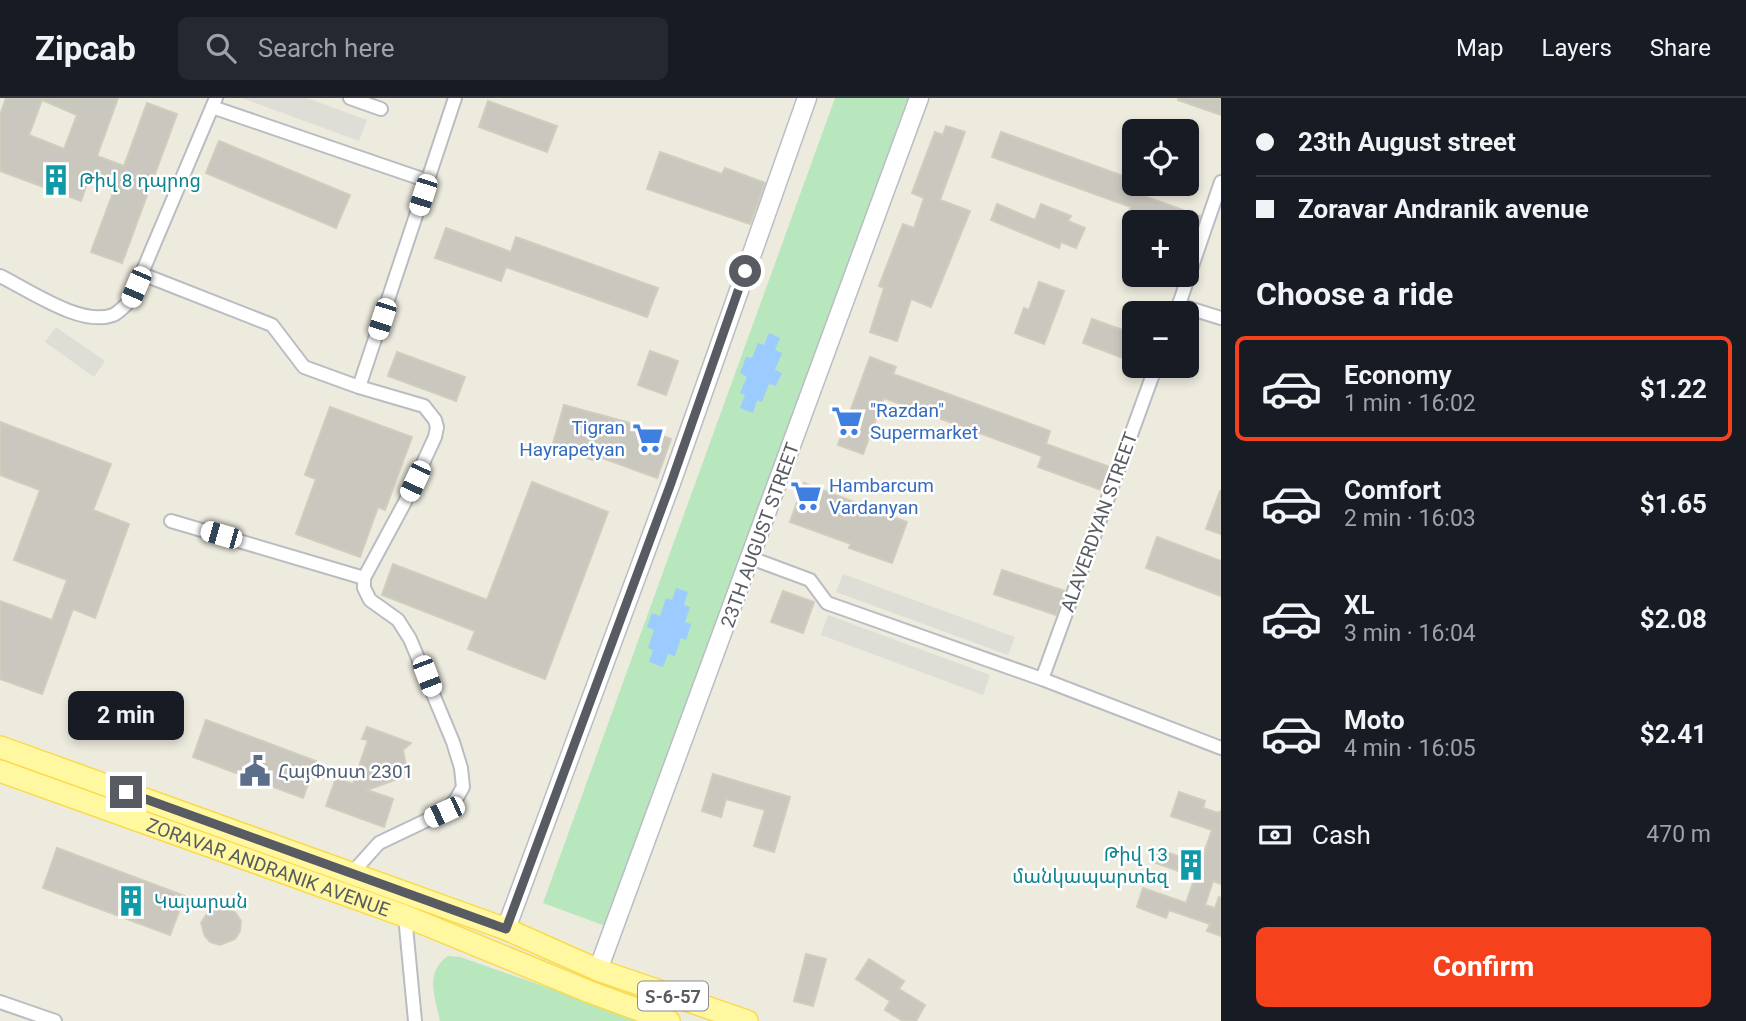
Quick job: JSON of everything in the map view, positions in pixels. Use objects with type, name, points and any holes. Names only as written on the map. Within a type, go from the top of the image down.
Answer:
[{"type":"main road","name":"ZORAVAR ANDRANIK AVENUE","points":[[0,747],[506,929],[598,970],[747,1021]]},
{"type":"main road","name":"ZORAVAR ANDRANIK AVENUE","points":[[0,771],[405,916],[590,992],[669,1021]]},
{"type":"main road","points":[[497,954],[506,929]]},
{"type":"main road","points":[[590,992],[598,970]]},
{"type":"street","points":[[350,98],[381,110]]},
{"type":"street","points":[[359,387],[455,98]]},
{"type":"street","points":[[506,929],[671,483],[807,98]]},
{"type":"street","name":"23TH AUGUST STREET","points":[[598,970],[919,98]]},
{"type":"street","points":[[0,276],[74,313],[99,318],[116,314],[130,300],[214,102],[428,181]]},
{"type":"street","points":[[1180,301],[1221,182]]},
{"type":"street","points":[[142,274],[272,325],[304,367],[424,406],[431,413],[437,427],[405,502],[364,578],[364,588],[370,600],[398,620],[410,639],[453,742],[461,768],[463,787],[455,801],[444,812],[379,843],[352,873]]},
{"type":"street","points":[[1199,314],[1221,318]]},
{"type":"street","name":"ALAVERDYAN STREET","points":[[1042,679],[1152,378]]},
{"type":"street","points":[[171,521],[364,578]]},
{"type":"street","points":[[751,558],[810,580],[827,603],[1042,679],[1221,748]]},
{"type":"street","points":[[405,916],[415,1021]]},
{"type":"street","points":[[0,1002],[55,1021]]},
{"type":"shaded area","points":[[242,98],[307,98],[367,120],[359,141]]},
{"type":"shaded area","points":[[56,327],[105,361],[94,377],[45,342]]},
{"type":"shaded area","points":[[843,574],[1015,637],[1008,655],[836,592]]},
{"type":"shaded area","points":[[828,615],[990,675],[983,695],[821,635]]},
{"type":"green space","points":[[835,98],[908,98],[608,927],[543,903]]},
{"type":"green space","points":[[448,956],[460,957],[635,1018],[637,1021],[440,1021],[434,994],[434,977],[436,970]]},
{"type":"water","points":[[769,333],[780,338],[775,350],[782,353],[775,370],[782,373],[776,386],[769,384],[762,402],[757,400],[753,413],[740,408],[745,395],[740,393],[747,377],[740,373],[746,357],[752,358],[758,343],[764,345]]},
{"type":"water","points":[[676,588],[688,592],[684,605],[690,607],[685,622],[691,624],[686,640],[681,638],[675,656],[668,654],[663,667],[649,662],[653,650],[648,648],[654,630],[647,627],[652,613],[660,616],[666,598],[672,600]]},
{"type":"building","name":"Թիվ 8 դպրոց","points":[[6,98],[118,98],[97,156],[124,166],[147,103],[177,114],[122,263],[91,252],[116,185],[90,175],[81,201],[0,171],[0,115]],"holes":[[[42,100],[77,115],[64,149],[29,135]]]},
{"type":"building","points":[[1221,98],[1221,115],[1178,100]]},
{"type":"building","points":[[488,101],[557,126],[547,152],[479,127]]},
{"type":"building","points":[[946,126],[965,132],[940,200],[970,211],[931,307],[911,299],[897,341],[870,332],[884,288],[879,286],[903,224],[914,228],[924,198],[912,193],[935,132],[943,135]]},
{"type":"building","points":[[1001,132],[1122,176],[1122,196],[1143,196],[1183,210],[1130,210],[1131,207],[992,157]]},
{"type":"building","points":[[219,141],[350,195],[336,228],[206,173]]},
{"type":"building","points":[[660,152],[722,174],[725,168],[765,183],[750,224],[647,189]]},
{"type":"building","points":[[997,204],[1035,220],[1041,204],[1071,216],[1068,221],[1085,228],[1076,248],[1061,242],[1059,248],[991,220]]},
{"type":"building","points":[[446,228],[511,252],[516,237],[658,288],[647,317],[506,267],[501,281],[435,258]]},
{"type":"building","points":[[1039,282],[1064,291],[1044,344],[1015,333],[1024,308],[1029,310]]},
{"type":"building","points":[[1092,319],[1122,330],[1122,358],[1083,343]]},
{"type":"building","points":[[650,351],[678,361],[666,395],[638,385]]},
{"type":"building","points":[[397,352],[465,377],[456,401],[388,376]]},
{"type":"building","points":[[870,357],[896,367],[893,374],[1050,431],[1046,444],[1110,467],[1101,490],[1038,467],[1042,456],[884,398],[863,454],[838,445]]},
{"type":"building","points":[[564,405],[630,423],[671,439],[657,478],[597,456],[596,461],[552,447]]},
{"type":"building","points":[[330,407],[412,437],[385,510],[378,507],[360,557],[296,534],[316,479],[305,475]]},
{"type":"building","points":[[0,422],[111,464],[93,510],[129,524],[95,618],[73,609],[42,694],[0,679],[0,601],[52,620],[67,580],[14,560],[40,490],[0,475]]},
{"type":"building","points":[[532,482],[608,512],[545,679],[468,649],[475,631],[382,595],[393,564],[487,600]]},
{"type":"building","points":[[804,483],[907,522],[892,563],[849,548],[851,544],[790,522]]},
{"type":"building","points":[[1221,491],[1221,534],[1206,529]]},
{"type":"building","points":[[1157,537],[1221,561],[1221,596],[1146,568]]},
{"type":"building","points":[[1002,570],[1065,591],[1056,615],[994,594]]},
{"type":"building","points":[[783,591],[814,602],[803,633],[771,622]]},
{"type":"building","points":[[206,720],[316,761],[303,798],[193,757]]},
{"type":"building","points":[[367,727],[411,743],[403,750],[406,766],[403,774],[397,779],[367,790],[393,799],[384,827],[326,806],[336,778],[353,784],[368,740],[362,739]]},
{"type":"building","points":[[713,774],[790,797],[774,852],[754,846],[765,810],[726,799],[721,817],[702,811]]},
{"type":"building","name":"Թիվ 13 մանկապարտեզ","points":[[1179,792],[1205,801],[1203,808],[1218,813],[1221,811],[1221,884],[1213,881],[1205,905],[1215,908],[1219,897],[1221,898],[1221,936],[1207,931],[1210,924],[1169,910],[1166,918],[1137,907],[1143,888],[1186,903],[1195,877],[1153,862],[1158,849],[1200,864],[1212,830],[1171,816]]},
{"type":"building","name":"Կայարան","points":[[57,848],[185,896],[170,935],[43,888]]},
{"type":"building","points":[[224,906],[235,912],[241,921],[240,931],[235,939],[220,945],[210,942],[201,923],[209,911]]},
{"type":"building","points":[[806,954],[826,959],[813,1006],[794,1001]]},
{"type":"building","points":[[869,959],[904,981],[899,989],[925,1005],[916,1021],[903,1021],[885,1010],[890,1001],[856,979]]},
{"type":"place","name":"Թիվ 8 դպրոց","points":[[56,180]]},
{"type":"place","name":"\"Razdan\" Supermarket","points":[[847,421]]},
{"type":"place","name":"Tigran Hayrapetyan","points":[[648,438]]},
{"type":"place","name":"Hambarcum Vardanyan","points":[[806,496]]},
{"type":"place","name":"ՀայՓոստ 2301","points":[[255,771]]},
{"type":"place","name":"Թիվ 13 մանկապարտեզ","points":[[1191,865]]},
{"type":"place","name":"Կայարան","points":[[131,901]]},
{"type":"route","points":[[126,792],[506,929],[671,483],[745,271]]}]
